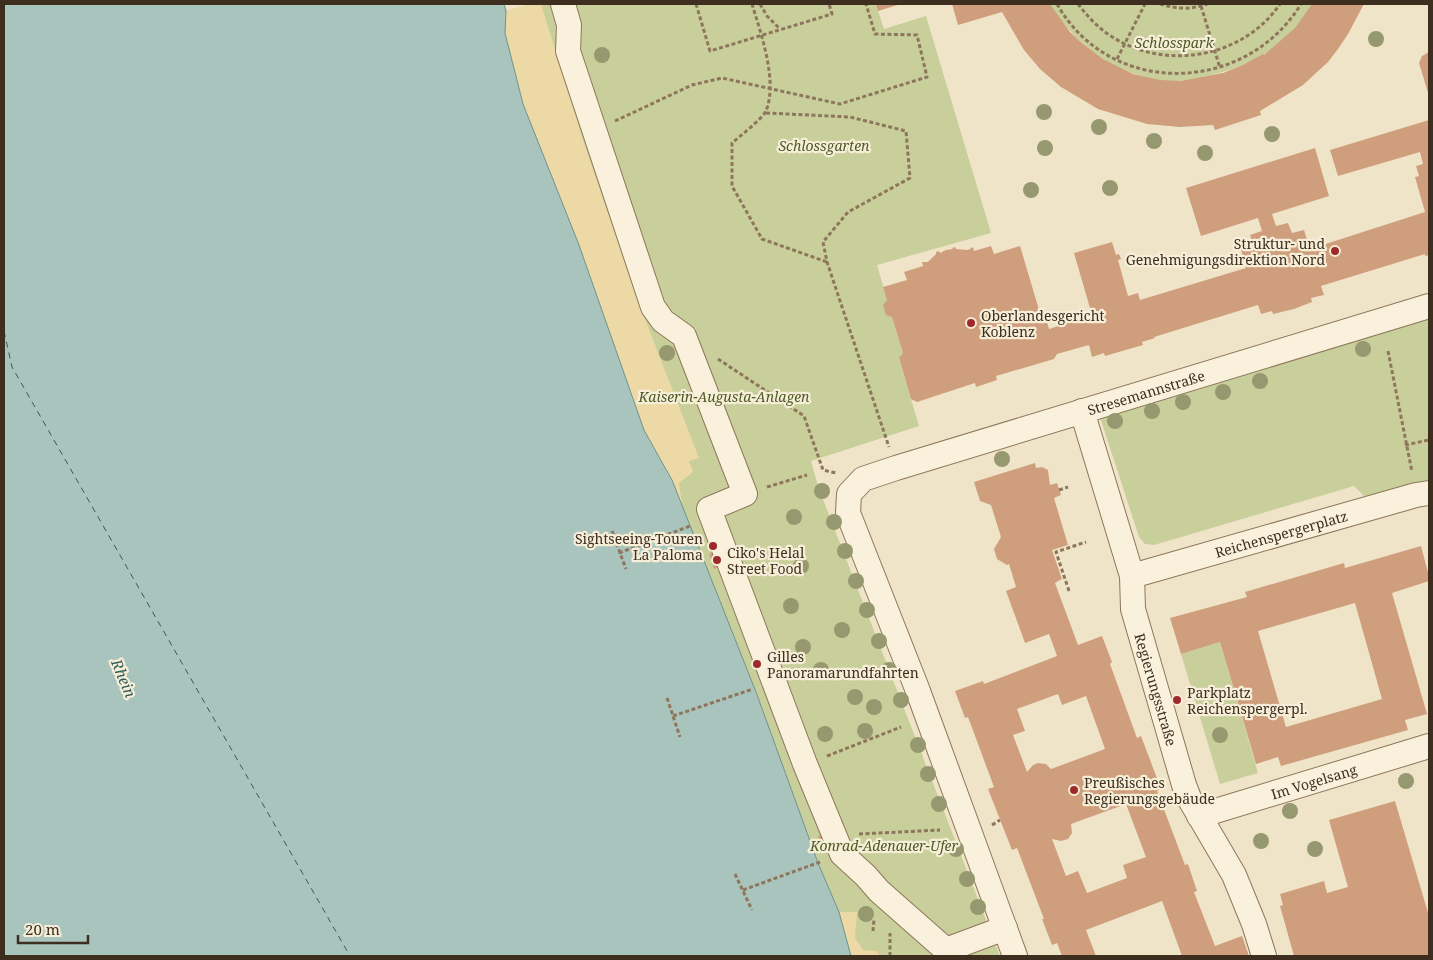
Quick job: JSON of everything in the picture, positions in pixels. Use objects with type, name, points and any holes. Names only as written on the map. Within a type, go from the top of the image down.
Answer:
[{"type":"street","points":[[563,4],[569,24],[568,51],[653,307],[663,321],[684,336],[745,494],[709,509],[805,764],[842,854],[879,891],[947,953],[1005,928],[1015,956]]},
{"type":"street","name":"Stresemannstraße","points":[[1005,928],[918,691],[848,513],[849,494],[863,479],[1429,306]]},
{"type":"street","name":"Regierungsstraße","points":[[1082,411],[1132,576],[1133,609],[1184,785],[1199,816],[1224,855],[1234,875],[1264,956]]},
{"type":"street","name":"Reichenspergerplatz","points":[[1132,576],[1416,495],[1421,486]]},
{"type":"street","name":"Im Vogelsang","points":[[1199,816],[1429,746]]},
{"type":"path","points":[[696,4],[710,50],[832,14],[829,4]]},
{"type":"path","points":[[752,4],[761,35],[771,88],[766,112],[732,143],[732,186],[762,239],[827,262]]},
{"type":"path","points":[[760,4],[767,16],[780,29]]},
{"type":"path","points":[[594,130],[692,84],[722,78],[840,104],[927,77],[917,35],[875,34],[866,4]]},
{"type":"path","points":[[1057,4],[1084,38],[1100,50],[1116,59],[1143,69],[1172,74],[1201,72],[1220,68],[1246,57],[1270,40],[1284,27],[1301,4]]},
{"type":"path","points":[[1078,4],[1099,27],[1125,43],[1138,49],[1163,55],[1189,56],[1214,51],[1250,34],[1280,4]]},
{"type":"path","points":[[1116,59],[1145,4]]},
{"type":"path","points":[[1160,4],[1182,8],[1206,4]]},
{"type":"path","points":[[1201,6],[1220,68]]},
{"type":"path","points":[[766,112],[850,117],[906,131],[910,178],[848,212],[823,242],[827,262],[889,447]]},
{"type":"path","points":[[1388,351],[1405,444],[1421,486]]},
{"type":"path","points":[[716,358],[804,416],[823,470]]},
{"type":"path","points":[[1405,444],[1429,440]]},
{"type":"path","points":[[745,494],[807,475]]},
{"type":"path","points":[[1059,490],[1068,487]]},
{"type":"path","points":[[620,553],[697,523]]},
{"type":"path","points":[[612,531],[626,569]]},
{"type":"path","points":[[1069,591],[1056,552],[1086,542]]},
{"type":"path","points":[[673,716],[760,686]]},
{"type":"path","points":[[667,698],[680,737]]},
{"type":"path","points":[[805,764],[901,727]]},
{"type":"path","points":[[834,836],[940,830]]},
{"type":"path","points":[[743,890],[826,860]]},
{"type":"path","points":[[735,874],[752,910]]},
{"type":"green space","points":[[532,4],[876,4],[884,29],[926,16],[991,233],[877,265],[903,353],[899,359],[919,426],[811,461],[819,489],[1000,956],[851,956],[839,912],[818,863],[756,692],[677,494],[506,11]]},
{"type":"green space","name":"Schlosspark","points":[[1050,4],[1312,4],[1287,37],[1272,50],[1237,67],[1219,73],[1172,82],[1138,75],[1096,54],[1078,40]]},
{"type":"green space","points":[[1429,314],[1429,480],[1368,500],[1354,486],[1154,545],[1145,544],[1139,537],[1099,414]]},
{"type":"green space","points":[[1220,642],[1258,773],[1220,784],[1181,654]]},
{"type":"sand","points":[[532,4],[541,4],[584,143],[638,301],[699,458],[689,461],[693,472],[679,483],[682,505],[666,467],[644,430],[579,245],[523,104],[505,33],[506,11]]},
{"type":"sand","points":[[839,912],[857,912],[855,938],[863,950],[877,951],[880,956],[851,956]]},
{"type":"water","name":"Rhein","points":[[4,4],[504,4],[506,11],[505,33],[523,104],[579,245],[644,430],[672,480],[756,692],[818,863],[839,912],[851,956],[4,956]]},
{"type":"building","points":[[876,4],[901,4],[878,11]]},
{"type":"building","points":[[952,4],[1050,4],[1070,32],[1103,59],[1133,74],[1160,80],[1180,81],[1223,73],[1264,55],[1295,28],[1312,4],[1364,4],[1338,49],[1328,62],[1303,85],[1260,111],[1261,115],[1215,130],[1213,125],[1180,127],[1147,124],[1098,109],[1061,87],[1040,69],[1024,50],[1002,12],[958,25]]},
{"type":"building","points":[[1429,52],[1429,96],[1419,63],[1422,56]]},
{"type":"building","points":[[1429,120],[1429,255],[1425,256],[1425,254],[1321,286],[1324,295],[1311,298],[1312,302],[1294,309],[1273,314],[1272,311],[1261,314],[1258,305],[1154,337],[1142,342],[1143,345],[1105,356],[1104,353],[1092,357],[1089,345],[1057,354],[1054,359],[996,376],[997,380],[976,387],[975,383],[917,402],[911,399],[899,358],[903,353],[892,317],[886,315],[883,305],[887,300],[883,287],[907,280],[904,272],[923,266],[922,262],[928,262],[936,252],[939,251],[940,253],[955,247],[956,249],[968,250],[973,247],[974,251],[991,246],[994,254],[1020,246],[1040,313],[1045,315],[1049,329],[1092,315],[1074,253],[1112,242],[1116,255],[1119,254],[1121,259],[1118,260],[1128,296],[1138,293],[1140,300],[1246,268],[1241,249],[1253,245],[1250,235],[1262,231],[1258,218],[1201,236],[1186,188],[1315,148],[1329,196],[1272,214],[1276,226],[1288,223],[1292,233],[1304,230],[1310,249],[1425,212],[1415,177],[1419,176],[1416,166],[1423,164],[1420,152],[1338,176],[1330,150]]},
{"type":"building","name":"Preußisches Regierungsgebäude","points":[[1035,463],[1036,468],[1042,467],[1048,470],[1050,485],[1057,483],[1061,495],[1054,498],[1068,545],[1052,550],[1062,579],[1055,583],[1078,645],[1102,636],[1112,662],[1110,664],[1137,738],[1141,736],[1161,789],[1157,791],[1185,865],[1188,864],[1197,891],[1194,892],[1215,946],[1242,936],[1249,956],[1182,956],[1162,901],[1086,930],[1096,956],[1062,956],[1057,943],[1052,945],[1017,848],[1012,850],[988,789],[994,787],[968,717],[965,718],[955,691],[983,681],[984,684],[1057,656],[1049,634],[1025,643],[1006,591],[1016,587],[1009,564],[1007,565],[997,559],[994,549],[1001,537],[991,505],[980,501],[974,482]],"holes":[[[1058,694],[1062,705],[1086,696],[1105,749],[1051,769],[1046,764],[1038,763],[1033,765],[1027,772],[1013,735],[1025,731],[1017,709]],[[1126,804],[1146,857],[1123,865],[1127,878],[1087,893],[1078,871],[1066,876],[1052,839],[1061,841],[1068,839],[1072,833],[1071,824]]]},
{"type":"building","points":[[1421,546],[1429,581],[1392,593],[1427,714],[1405,720],[1408,730],[1281,766],[1278,757],[1256,764],[1220,642],[1181,654],[1170,618],[1247,597],[1245,592],[1344,563],[1345,568]],"holes":[[[1355,603],[1382,699],[1286,727],[1258,631]]]},
{"type":"building","name":"Ciko's Helal Street Food","points":[[719,551],[724,565],[714,569],[709,554]]},
{"type":"building","points":[[1395,801],[1429,916],[1429,956],[1294,956],[1280,906],[1283,905],[1280,894],[1324,881],[1327,893],[1348,887],[1329,820]]},
{"type":"building","points":[[828,833],[829,839],[820,842],[818,836]]},
{"type":"ferry route","points":[[4,331],[12,367],[350,956]]},
{"type":"place","name":"Struktur- und Genehmigungsdirektion Nord","points":[[1335,251]]},
{"type":"place","name":"Oberlandesgericht Koblenz","points":[[971,323]]},
{"type":"place","name":"Sightseeing-Touren La Paloma","points":[[713,546]]},
{"type":"place","name":"Ciko's Helal Street Food","points":[[717,560]]},
{"type":"place","name":"Gilles Panoramarundfahrten","points":[[757,664]]},
{"type":"place","name":"Parkplatz Reichenspergerpl.","points":[[1177,700]]},
{"type":"place","name":"Preußisches Regierungsgebäude","points":[[1074,790]]},
{"type":"park label","name":"Schlossgarten","points":[[824,145]]},
{"type":"park label","name":"Kaiserin-Augusta-Anlagen","points":[[724,396]]},
{"type":"park label","name":"Konrad-Adenauer-Ufer","points":[[884,845]]}]
